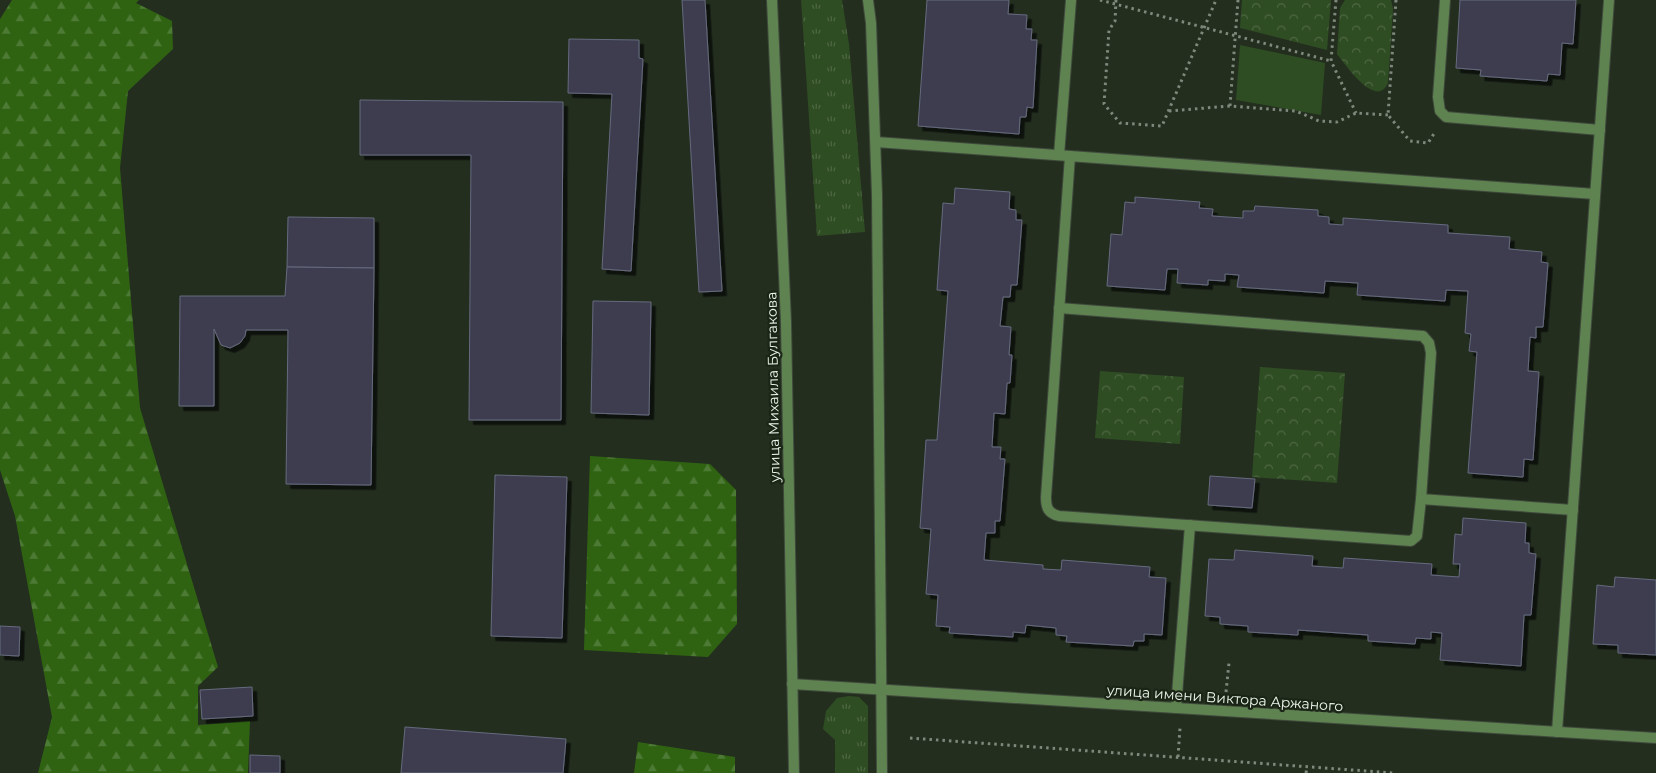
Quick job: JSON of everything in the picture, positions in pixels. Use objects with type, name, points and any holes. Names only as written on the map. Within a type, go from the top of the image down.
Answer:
[{"type":"street","name":"улица Михаила Булгакова","points":[[772,0],[786,322],[794,773]]},
{"type":"street","points":[[868,0],[871,23],[876,142],[883,690],[882,773]]},
{"type":"street","points":[[1059,308],[1423,336],[1429,343],[1431,353],[1417,536],[1410,541],[1190,526],[1059,516],[1051,514],[1046,508],[1059,308],[1071,0]]},
{"type":"street","points":[[1445,0],[1438,98],[1440,111],[1446,117],[1600,130]]},
{"type":"street","points":[[1557,732],[1609,0]]},
{"type":"street","points":[[876,142],[1595,194]]},
{"type":"street","points":[[1421,499],[1572,510]]},
{"type":"street","points":[[1176,708],[1190,526]]},
{"type":"street","name":"улица имени Виктора Аржаного","points":[[792,684],[1656,738]]},
{"type":"path","points":[[1100,0],[1116,2],[1204,28],[1331,61]]},
{"type":"path","points":[[1116,2],[1115,21],[1109,30],[1104,104],[1120,123],[1162,126],[1216,0]]},
{"type":"path","points":[[1230,106],[1238,0]]},
{"type":"path","points":[[1336,0],[1331,61],[1356,113]]},
{"type":"path","points":[[1396,0],[1388,115],[1410,141],[1418,142]]},
{"type":"path","points":[[1169,111],[1230,106],[1296,111],[1319,121],[1337,122],[1356,113],[1388,115]]},
{"type":"path","points":[[1226,692],[1228,663]]},
{"type":"path","points":[[1178,757],[1180,724]]},
{"type":"path","points":[[910,738],[1394,773]]},
{"type":"path","points":[[1306,773],[1307,767]]},
{"type":"green space","points":[[12,0],[139,0],[136,3],[172,21],[173,49],[128,91],[120,168],[140,408],[218,667],[198,686],[198,725],[250,721],[248,773],[38,773],[52,717],[15,516],[0,470],[0,19]]},
{"type":"green space","points":[[801,0],[842,0],[849,44],[865,232],[817,236]]},
{"type":"green space","points":[[1242,0],[1331,0],[1327,50],[1240,28]]},
{"type":"green space","points":[[1345,0],[1391,0],[1393,9],[1388,83],[1383,90],[1376,91],[1361,82],[1353,75],[1337,54],[1340,8]]},
{"type":"green space","points":[[1240,45],[1325,63],[1321,115],[1236,100]]},
{"type":"green space","points":[[1260,367],[1345,373],[1337,483],[1252,477]]},
{"type":"green space","points":[[1100,371],[1184,377],[1180,444],[1095,438]]},
{"type":"green space","points":[[590,456],[710,464],[736,490],[737,624],[708,657],[584,650]]},
{"type":"green space","points":[[859,697],[868,706],[868,773],[835,773],[835,740],[823,729],[826,711],[837,698]]},
{"type":"green space","points":[[638,742],[735,757],[735,773],[634,773]]},
{"type":"building","points":[[682,0],[705,0],[722,291],[699,292]]},
{"type":"building","points":[[927,0],[1009,0],[1008,14],[1027,15],[1026,29],[1032,29],[1031,40],[1037,40],[1033,108],[1027,107],[1026,117],[1020,117],[1019,134],[918,126]]},
{"type":"building","points":[[1460,0],[1576,0],[1573,44],[1562,43],[1560,75],[1548,74],[1547,81],[1480,76],[1481,70],[1456,68]]},
{"type":"building","points":[[569,39],[639,40],[639,58],[643,59],[631,271],[602,269],[612,94],[568,93]]},
{"type":"building","points":[[360,100],[563,102],[561,420],[469,420],[471,155],[360,155]]},
{"type":"building","points":[[955,188],[1010,192],[1009,209],[1016,210],[1016,220],[1022,220],[1017,285],[1011,285],[1010,297],[1003,297],[1000,326],[1011,327],[1009,355],[1012,355],[1010,383],[1007,383],[1005,414],[994,413],[992,447],[1001,447],[1000,459],[1005,459],[1000,521],[995,521],[995,533],[986,533],[984,560],[1043,565],[1043,569],[1061,570],[1062,560],[1150,567],[1149,577],[1166,578],[1162,635],[1144,634],[1144,641],[1134,641],[1133,646],[1066,642],[1067,636],[1056,635],[1056,628],[1026,625],[1025,633],[1013,632],[1013,637],[949,633],[950,627],[936,626],[938,595],[926,594],[931,529],[920,528],[926,440],[937,440],[948,291],[937,290],[943,203],[954,204]]},
{"type":"building","points":[[1135,197],[1200,202],[1199,208],[1213,209],[1212,216],[1243,218],[1243,211],[1254,211],[1255,206],[1318,210],[1318,216],[1329,217],[1329,224],[1343,225],[1343,218],[1448,225],[1448,233],[1510,237],[1509,249],[1542,252],[1541,262],[1548,263],[1543,327],[1536,327],[1536,338],[1530,337],[1528,371],[1539,372],[1533,460],[1524,459],[1523,477],[1468,473],[1477,352],[1469,351],[1471,334],[1465,333],[1468,291],[1446,290],[1445,301],[1357,295],[1358,283],[1325,281],[1324,293],[1237,287],[1239,275],[1225,274],[1225,281],[1208,280],[1208,285],[1177,283],[1178,269],[1167,269],[1165,290],[1107,286],[1111,234],[1122,235],[1125,202],[1135,203]]},
{"type":"building","points":[[288,217],[374,218],[374,268],[287,267]]},
{"type":"building","points":[[287,267],[374,268],[371,485],[286,484],[288,330],[246,330],[245,336],[240,343],[230,348],[221,345],[214,329],[214,406],[179,406],[180,296],[285,296]]},
{"type":"building","points":[[593,301],[651,302],[649,415],[591,413]]},
{"type":"building","points":[[495,475],[567,477],[562,638],[491,636]]},
{"type":"building","points":[[1210,476],[1255,479],[1252,508],[1208,505]]},
{"type":"building","points":[[1463,518],[1526,523],[1525,543],[1529,543],[1529,553],[1536,554],[1531,615],[1524,615],[1521,666],[1440,660],[1442,633],[1431,632],[1431,639],[1416,638],[1415,644],[1368,641],[1368,635],[1298,630],[1298,635],[1248,632],[1248,626],[1220,624],[1220,617],[1205,616],[1209,559],[1234,560],[1235,550],[1313,556],[1312,566],[1343,568],[1344,558],[1432,564],[1431,575],[1459,577],[1460,564],[1453,564],[1455,534],[1462,535]]},
{"type":"building","points":[[1615,577],[1656,580],[1656,655],[1618,653],[1618,645],[1593,644],[1597,585],[1614,587]]},
{"type":"building","points":[[0,626],[20,627],[19,656],[0,655]]},
{"type":"building","points":[[252,687],[253,716],[202,719],[200,690]]},
{"type":"building","points":[[405,727],[566,739],[563,773],[401,773]]},
{"type":"building","points":[[250,755],[280,756],[280,773],[250,773]]}]
